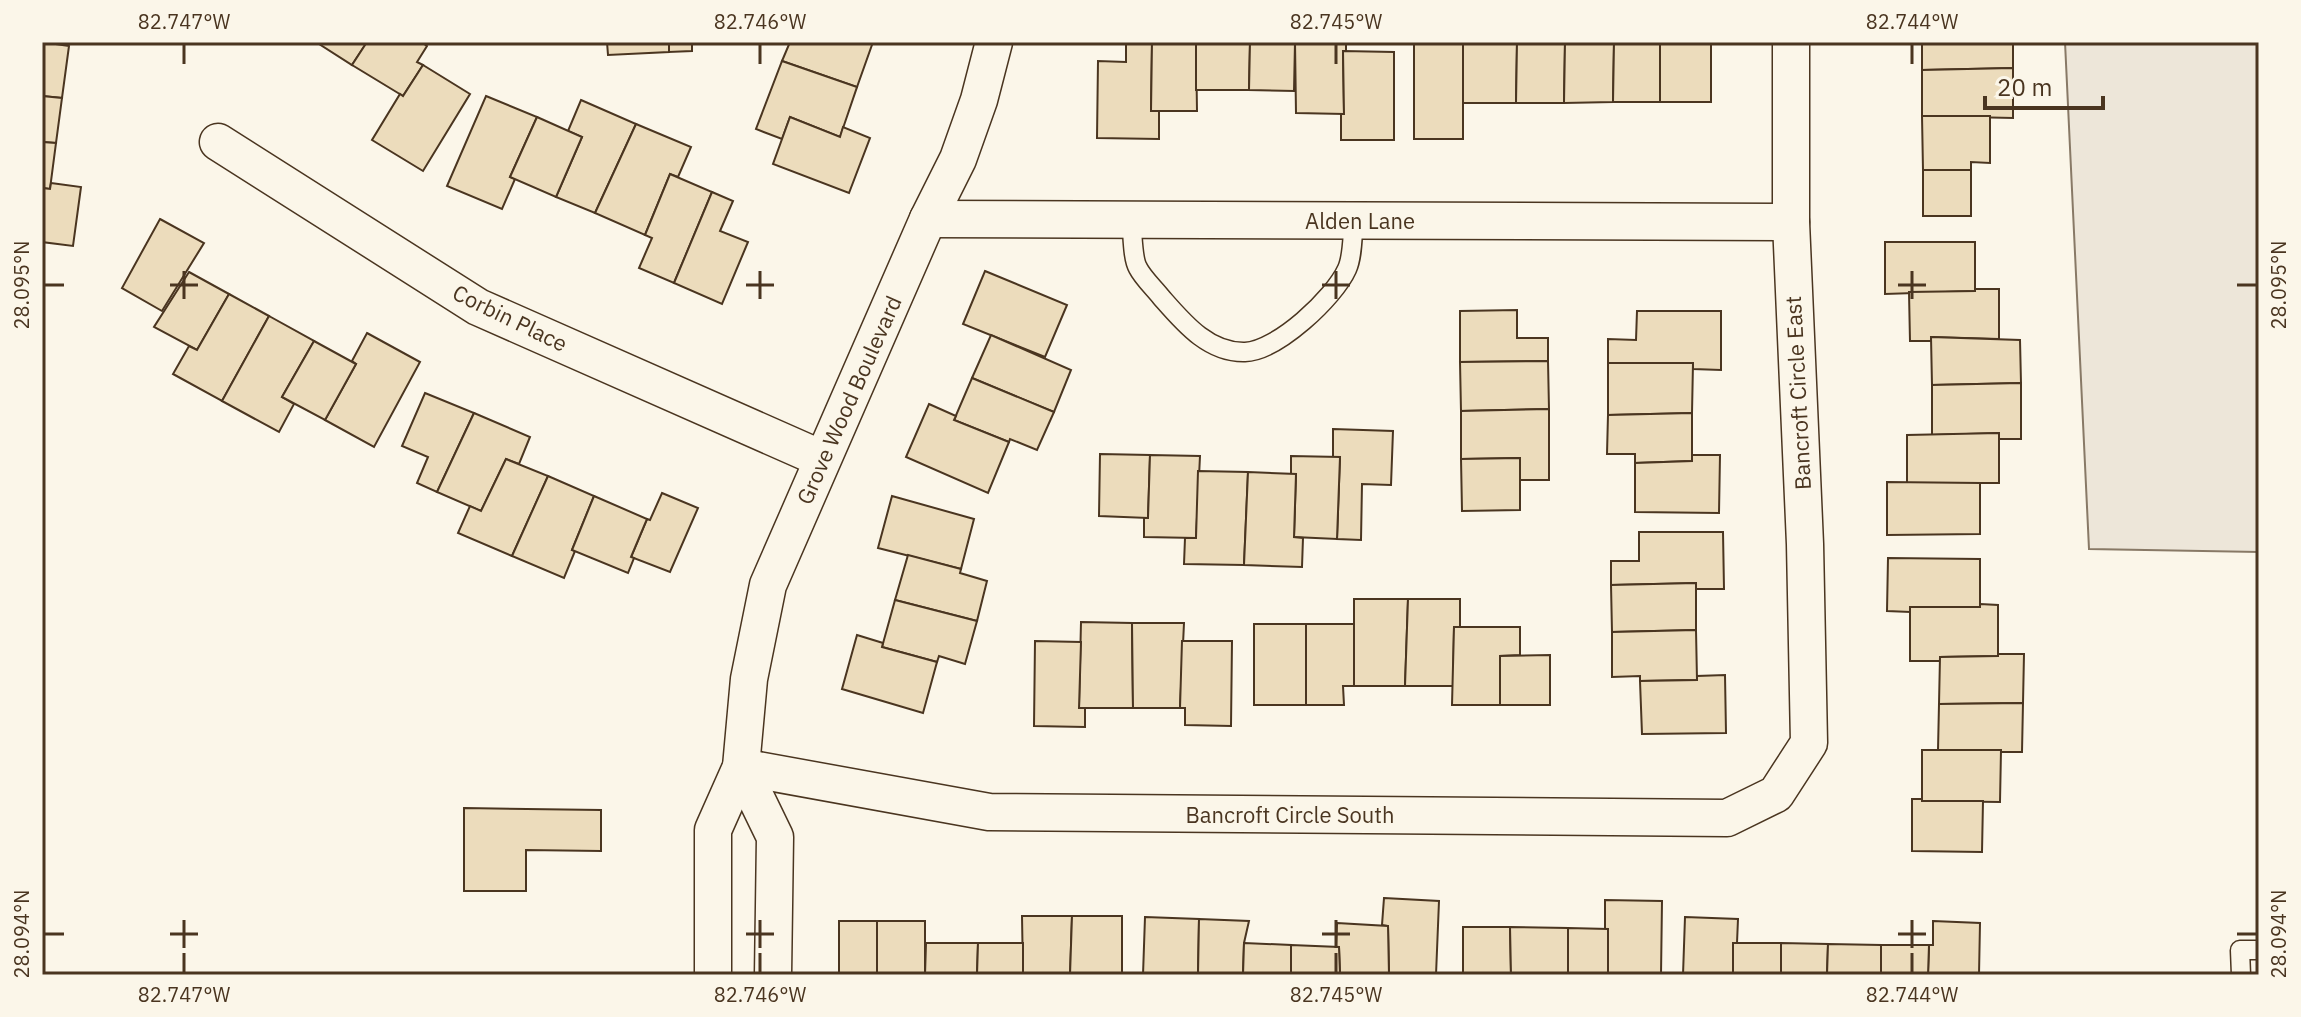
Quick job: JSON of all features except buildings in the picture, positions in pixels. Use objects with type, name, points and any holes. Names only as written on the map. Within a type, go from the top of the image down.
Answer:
[{"type":"street","name":"Grove Wood Boulevard","points":[[713,975],[713,830],[741,767],[749,679],[768,585],[928,219],[958,159],[979,100],[994,42]]},
{"type":"street","name":"Bancroft Circle East","points":[[1791,42],[1791,222],[1805,544],[1809,743]]},
{"type":"street","name":"Corbin Place","points":[[218,142],[478,307],[822,459]]},
{"type":"street","name":"Alden Lane","points":[[928,219],[1791,222]]},
{"type":"street","name":"Bancroft Circle South","points":[[741,767],[989,812],[1727,818],[1776,794],[1809,743]]},
{"type":"street","points":[[741,767],[775,837],[773,975]]},
{"type":"lane","points":[[1131,220],[1136,266],[1155,290],[1191,331],[1216,346],[1244,352],[1266,348],[1303,320],[1336,288],[1348,266],[1354,221]]},
{"type":"lane","points":[[2241,975],[2240,950],[2259,950]]},
{"type":"shaded area","points":[[2065,42],[2259,42],[2259,552],[2089,549]]}]
